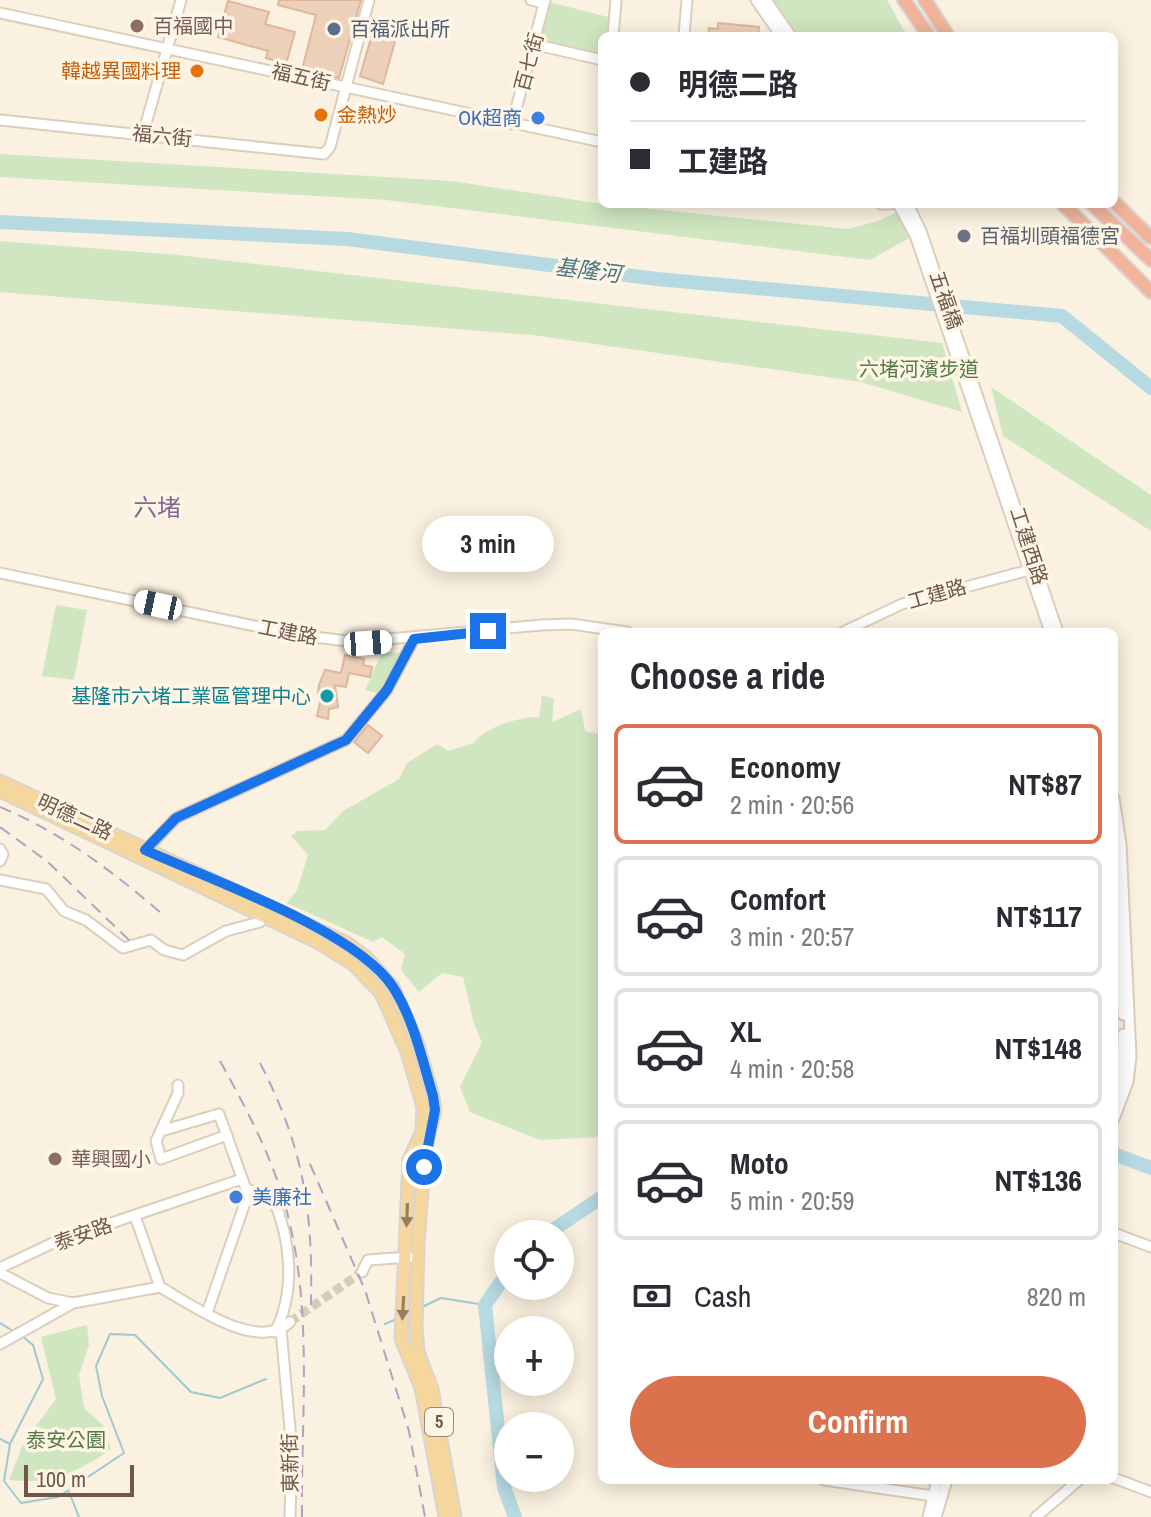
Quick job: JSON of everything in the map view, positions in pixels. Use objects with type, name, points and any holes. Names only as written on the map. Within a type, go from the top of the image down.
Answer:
[{"type":"highway","points":[[904,0],[925,32]]},
{"type":"highway","points":[[925,0],[945,32]]},
{"type":"highway","points":[[1118,206],[1151,238]]},
{"type":"highway","points":[[1067,208],[1151,292]]},
{"type":"highway","points":[[1096,208],[1151,260]]},
{"type":"main road","name":"明德二路","points":[[0,781],[143,854]]},
{"type":"main road","name":"明德二路","points":[[0,791],[347,943],[366,957],[393,987],[417,1042],[435,1110],[425,1151],[412,1257],[404,1278],[401,1339],[421,1388],[445,1517]]},
{"type":"main road","name":"明德二路","points":[[412,1257],[418,1273],[418,1352],[432,1389],[455,1517]]},
{"type":"street","points":[[143,134],[181,0]]},
{"type":"street","points":[[347,88],[369,0]]},
{"type":"street","points":[[531,0],[545,2]]},
{"type":"street","points":[[613,32],[616,0]]},
{"type":"street","points":[[684,32],[687,0]]},
{"type":"street","points":[[756,0],[778,32]]},
{"type":"street","points":[[766,0],[788,32]]},
{"type":"street","name":"百七街","points":[[512,124],[545,2]]},
{"type":"street","name":"福五街","points":[[0,13],[598,141]]},
{"type":"street","points":[[533,44],[598,59]]},
{"type":"street","name":"福六街","points":[[0,120],[324,154],[330,147],[347,88]]},
{"type":"street","points":[[901,208],[918,233]]},
{"type":"street","points":[[909,208],[918,233]]},
{"type":"street","name":"五福橋","points":[[918,233],[998,461]]},
{"type":"street","name":"工建西路","points":[[998,461],[1049,628]]},
{"type":"street","name":"工建西路","points":[[1033,569],[1056,628]]},
{"type":"street","name":"工建路","points":[[851,628],[902,604],[1033,569]]},
{"type":"street","name":"工建路","points":[[0,573],[298,635],[355,642],[557,625],[598,629]]},
{"type":"street","points":[[143,854],[176,818],[346,740],[387,690],[414,639]]},
{"type":"street","points":[[1118,838],[1131,1056],[1118,1105]]},
{"type":"street","points":[[0,849],[3,854],[0,861]]},
{"type":"street","points":[[0,880],[46,889],[64,911],[86,920],[123,948],[151,940],[164,950],[183,955],[226,931],[260,922]]},
{"type":"street","points":[[1118,920],[1125,1081],[1118,1094]]},
{"type":"street","points":[[178,1085],[178,1093],[156,1141],[161,1159],[227,1135]]},
{"type":"street","points":[[161,1131],[219,1114],[244,1184],[246,1200],[207,1313]]},
{"type":"street","points":[[135,1216],[244,1184],[273,1198],[286,1241],[289,1294],[278,1331]]},
{"type":"street","name":"泰安路","points":[[0,1270],[55,1242],[135,1216],[160,1287]]},
{"type":"street","points":[[1118,1235],[1151,1247]]},
{"type":"street","points":[[362,1272],[368,1260],[412,1257]]},
{"type":"street","name":"泰安路","points":[[0,1270],[48,1298],[73,1303]]},
{"type":"street","points":[[0,1344],[73,1303],[160,1287],[251,1333],[278,1331],[290,1322]]},
{"type":"street","name":"東新街","points":[[278,1331],[292,1451],[290,1517]]},
{"type":"street","points":[[1118,1478],[1151,1492]]},
{"type":"street","points":[[850,1484],[936,1497]]},
{"type":"street","points":[[936,1517],[937,1484]]},
{"type":"street","points":[[928,1517],[944,1484]]},
{"type":"street","points":[[1036,1517],[1074,1484]]},
{"type":"green space","points":[[771,0],[887,0],[905,32],[794,32]]},
{"type":"green space","points":[[549,2],[608,17],[607,32],[598,32],[598,55],[539,42]]},
{"type":"green space","points":[[0,154],[452,181],[598,203],[598,208],[641,208],[848,229],[897,212],[911,237],[870,260],[386,200],[0,177]]},
{"type":"green space","name":"六堵河濱步道","points":[[0,241],[179,255],[942,343],[962,412],[861,382],[532,335],[0,292]]},
{"type":"green space","name":"六堵河濱步道","points":[[991,387],[1151,495],[1151,531],[1003,436]]},
{"type":"green space","points":[[56,605],[87,610],[74,680],[42,676]]},
{"type":"green space","points":[[382,652],[400,653],[378,693],[365,690]]},
{"type":"green space","points":[[542,695],[554,699],[552,722],[581,709],[585,731],[598,734],[598,1137],[540,1140],[470,1112],[460,1087],[482,1042],[474,1024],[463,977],[442,973],[419,992],[401,970],[405,954],[382,937],[373,942],[287,903],[297,890],[308,855],[291,836],[297,831],[325,830],[343,811],[399,779],[407,763],[437,744],[448,751],[474,743],[486,732],[503,724],[539,717]]},
{"type":"green space","name":"泰安公園","points":[[87,1325],[89,1345],[79,1375],[84,1408],[103,1425],[111,1449],[63,1475],[37,1480],[9,1480],[24,1442],[56,1399],[41,1337]]},
{"type":"building","points":[[279,0],[361,0],[339,78],[302,70],[316,15],[278,5]]},
{"type":"building","points":[[228,1],[269,12],[265,24],[295,32],[286,64],[266,58],[268,51],[218,37]]},
{"type":"building","points":[[718,23],[759,27],[758,32],[708,32],[709,28],[718,29]]},
{"type":"building","points":[[375,24],[398,31],[383,84],[360,76]]},
{"type":"building","name":"基隆市六堵工業區管理中心","points":[[345,655],[364,659],[363,665],[372,667],[370,677],[349,673],[346,687],[335,685],[338,707],[329,709],[328,719],[317,716],[322,694],[318,693],[319,685],[325,670],[341,673]]},
{"type":"building","points":[[368,725],[382,736],[368,753],[354,742]]},
{"type":"waterway","name":"基隆河","points":[[0,222],[347,239],[657,279],[1062,316],[1151,388]]},
{"type":"waterway","name":"基隆河","points":[[1118,1156],[1151,1168]]},
{"type":"waterway","name":"基隆河","points":[[568,1220],[598,1200]]},
{"type":"waterway","name":"基隆河","points":[[494,1292],[485,1305],[504,1487],[515,1517]]},
{"type":"waterway","points":[[422,1307],[441,1298],[485,1305]]},
{"type":"waterway","points":[[385,1324],[399,1318]]},
{"type":"waterway","points":[[0,1323],[13,1331]]},
{"type":"waterway","points":[[22,1336],[33,1345],[43,1379],[10,1444],[4,1481],[21,1503],[58,1497],[124,1453],[102,1396],[96,1366],[110,1334],[135,1335],[191,1392],[220,1398],[266,1379]]},
{"type":"waterway","points":[[0,1439],[10,1444]]},
{"type":"waterway","points":[[69,1492],[79,1517]]},
{"type":"tunnel","points":[[290,1322],[362,1272]]},
{"type":"railway","points":[[0,807],[44,828],[85,854],[161,913]]},
{"type":"railway","points":[[0,827],[48,862],[130,941]]},
{"type":"railway","points":[[220,1061],[267,1153],[287,1212],[295,1250],[304,1364],[302,1517]]},
{"type":"railway","points":[[260,1063],[287,1123],[303,1181],[310,1239],[311,1305]]},
{"type":"railway","points":[[310,1164],[365,1290],[409,1431],[425,1517]]},
{"type":"place","name":"百福國中","points":[[137,26]]},
{"type":"place","name":"百福派出所","points":[[334,29]]},
{"type":"place","name":"韓越異國料理","points":[[197,71]]},
{"type":"place","name":"金熱炒","points":[[321,115]]},
{"type":"place","name":"OK超商","points":[[538,118]]},
{"type":"place","name":"百福圳頭福德宮","points":[[964,236]]},
{"type":"place","name":"基隆市六堵工業區管理中心","points":[[327,696]]},
{"type":"place","name":"華興國小","points":[[55,1159]]},
{"type":"place","name":"美廉社","points":[[236,1197]]},
{"type":"district","name":"六堵","points":[[157,508]]},
{"type":"route","points":[[424,1167],[435,1110],[433,1096],[403,1005],[382,973],[347,943],[145,850],[176,818],[346,740],[387,690],[414,639],[488,631]]}]
